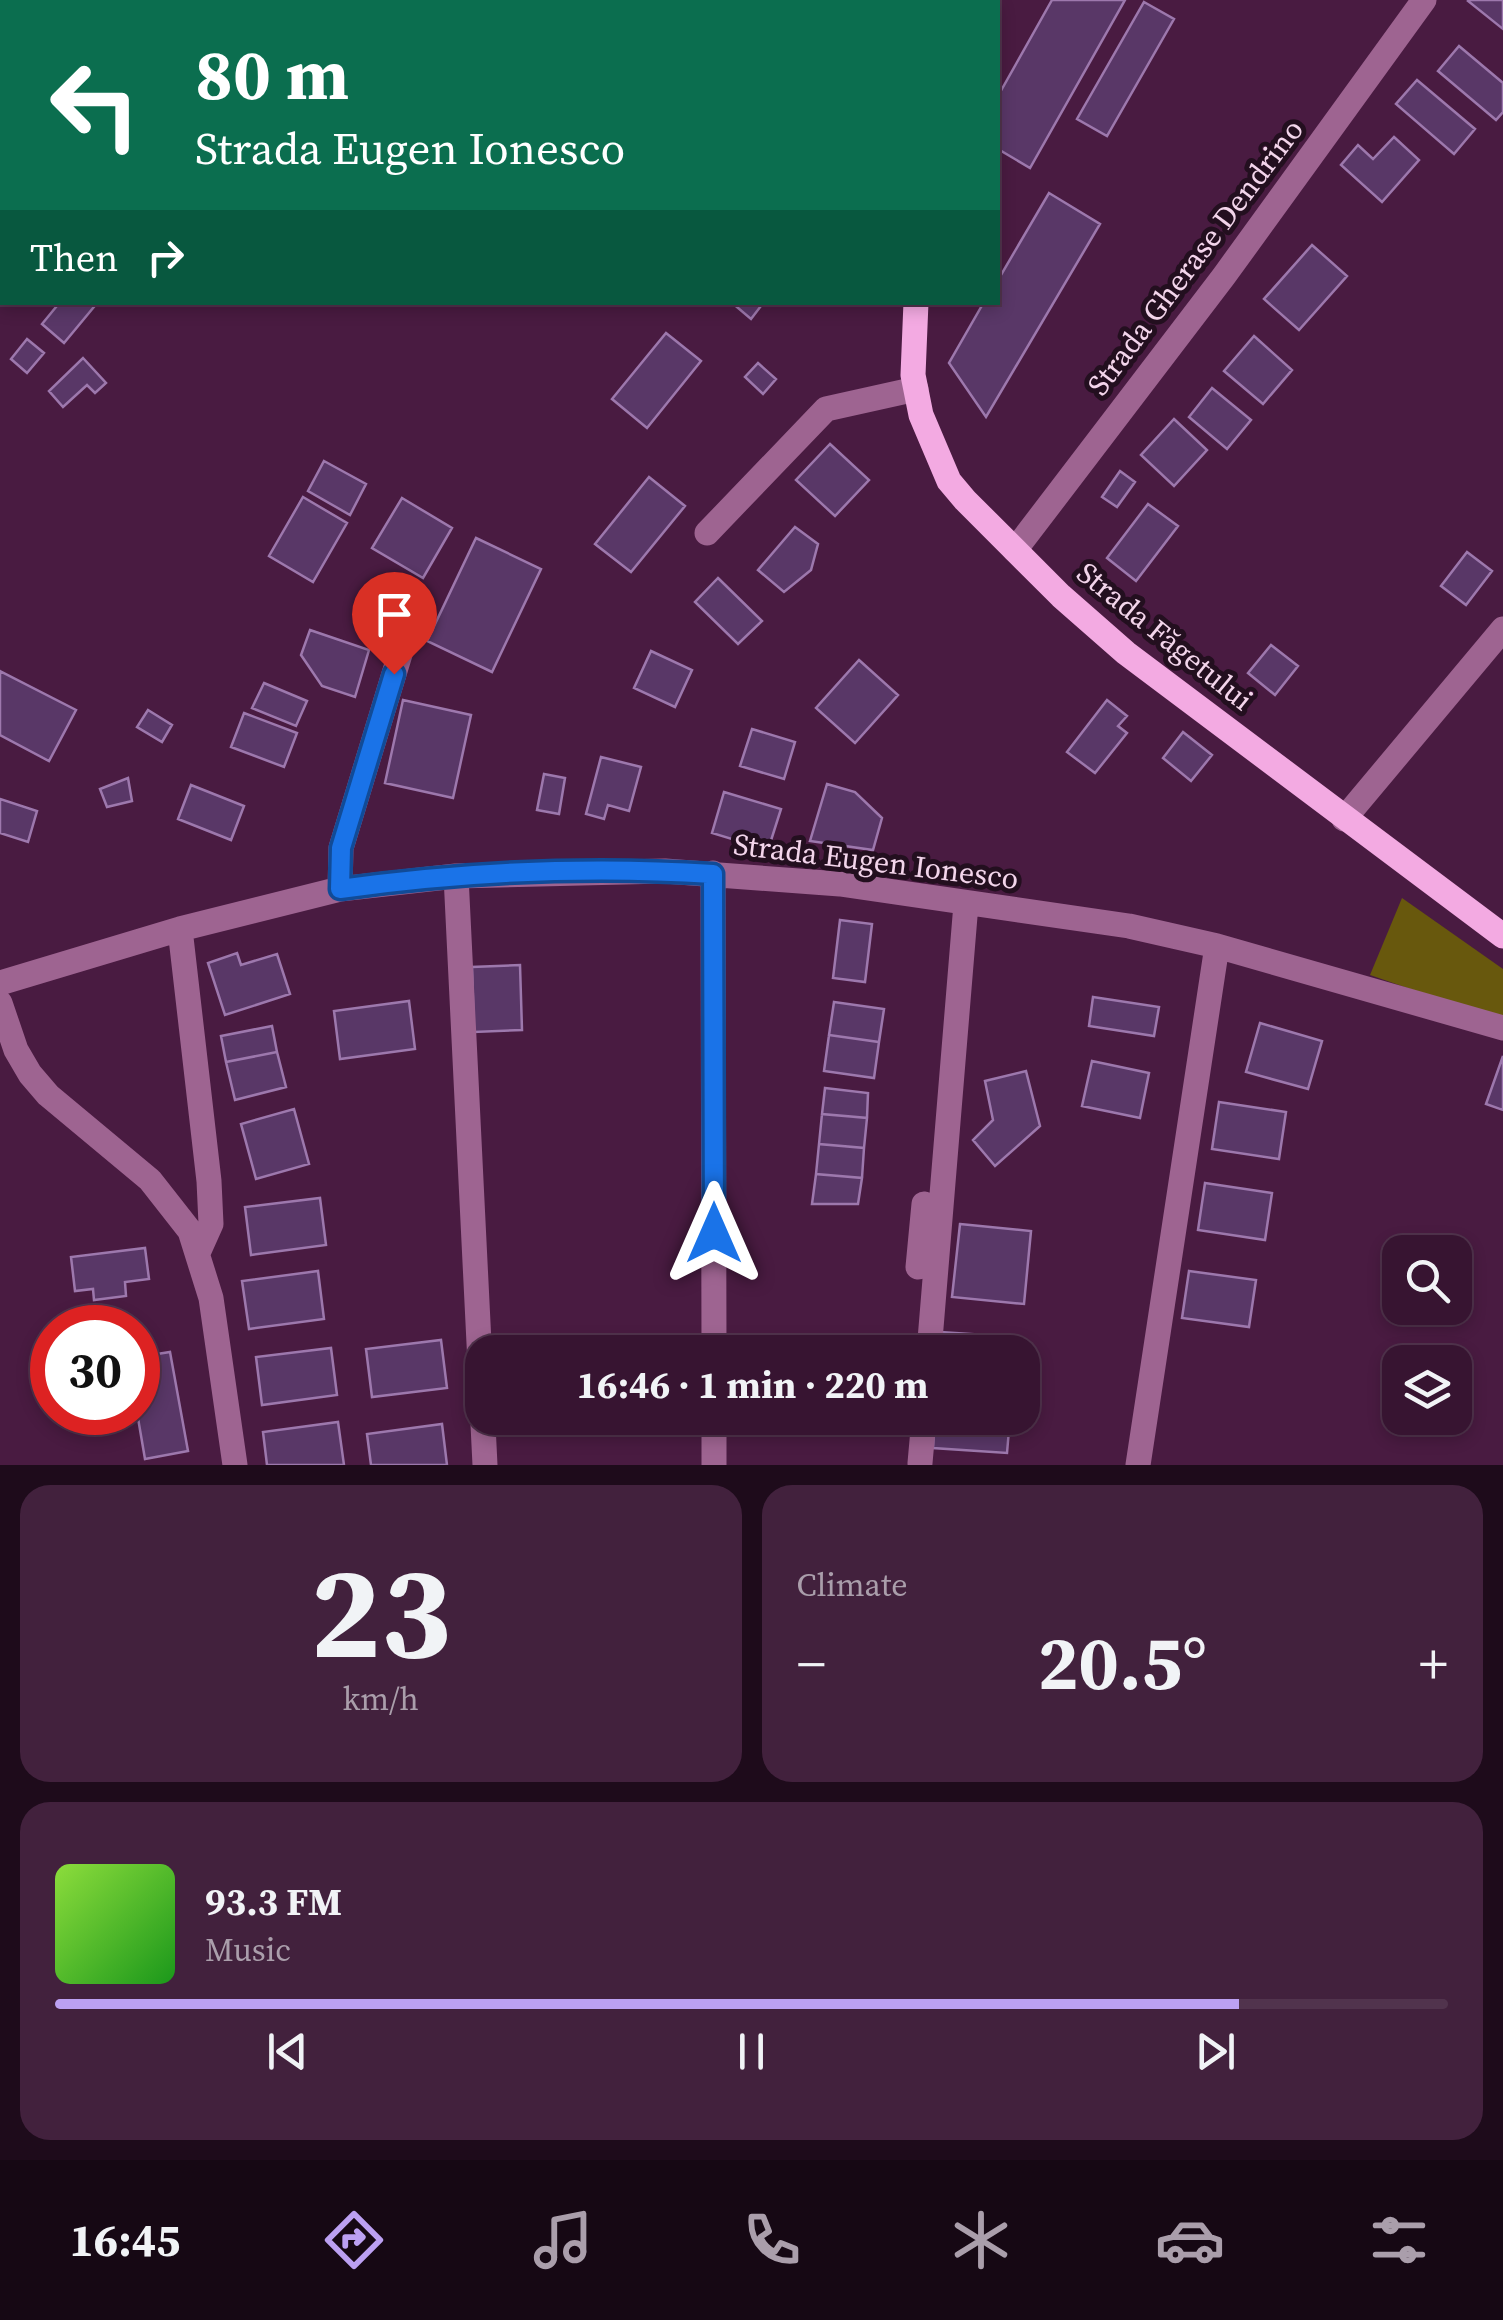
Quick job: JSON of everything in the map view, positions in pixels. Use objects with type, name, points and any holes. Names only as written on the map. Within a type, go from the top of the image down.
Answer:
[{"type":"main road","name":"Strada Făgetului","points":[[916,305],[913,338],[921,415],[950,480],[1014,550],[1126,653],[1503,936]]},
{"type":"street","name":"Strada Gherase Dendrino","points":[[1014,550],[1224,276],[1424,0]]},
{"type":"street","points":[[708,533],[826,410],[916,389]]},
{"type":"street","points":[[340,889],[341,848],[415,605]]},
{"type":"street","points":[[1344,820],[1503,629]]},
{"type":"street","name":"Strada Eugen Ionesco","points":[[0,983],[180,929],[340,889],[456,876],[666,871],[840,884],[965,910],[1130,926],[1217,946],[1503,1028]]},
{"type":"street","points":[[713,874],[714,1335]]},
{"type":"street","points":[[456,876],[485,1465]]},
{"type":"street","points":[[918,1267],[949,968],[965,910]]},
{"type":"street","points":[[930,1335],[965,910]]},
{"type":"street","points":[[180,929],[209,1180],[211,1224],[198,1252]]},
{"type":"street","points":[[1138,1465],[1217,946]]},
{"type":"street","points":[[0,1002],[16,1050],[30,1074],[150,1180],[190,1231],[211,1298],[235,1465]]},
{"type":"street","points":[[714,1435],[714,1465]]},
{"type":"street","points":[[920,1463],[922,1435]]},
{"type":"shaded area","points":[[1402,898],[1503,969],[1503,1021],[1370,975]]},
{"type":"building","points":[[1052,0],[1125,0],[1030,168],[1000,150],[1000,92]]},
{"type":"building","points":[[1469,0],[1503,0],[1503,29],[1468,1]]},
{"type":"building","points":[[1144,2],[1174,19],[1107,136],[1077,119]]},
{"type":"building","points":[[1459,46],[1503,83],[1503,112],[1496,120],[1438,71]]},
{"type":"building","points":[[1417,80],[1475,129],[1454,154],[1396,104]]},
{"type":"building","points":[[1394,137],[1419,160],[1382,202],[1341,165],[1358,145],[1373,159]]},
{"type":"building","points":[[1049,193],[1100,224],[986,417],[949,363],[982,305],[1000,305],[1000,277]]},
{"type":"building","points":[[1312,245],[1347,276],[1299,330],[1264,299]]},
{"type":"building","points":[[96,305],[64,343],[42,324],[56,307]]},
{"type":"building","points":[[735,305],[762,305],[751,319]]},
{"type":"building","points":[[666,333],[701,361],[647,428],[612,399]]},
{"type":"building","points":[[1254,336],[1292,370],[1263,404],[1224,371]]},
{"type":"building","points":[[27,339],[44,353],[27,373],[11,359]]},
{"type":"building","points":[[83,358],[106,383],[95,393],[87,385],[63,407],[49,391]]},
{"type":"building","points":[[758,363],[776,379],[763,394],[745,377]]},
{"type":"building","points":[[1212,388],[1251,420],[1227,449],[1189,417]]},
{"type":"building","points":[[1174,419],[1207,450],[1174,486],[1141,455]]},
{"type":"building","points":[[830,444],[869,480],[835,516],[796,480]]},
{"type":"building","points":[[324,461],[366,484],[350,515],[308,491]]},
{"type":"building","points":[[1120,471],[1135,482],[1117,507],[1102,497]]},
{"type":"building","points":[[649,477],[685,506],[631,572],[595,544]]},
{"type":"building","points":[[303,497],[347,523],[313,582],[269,556]]},
{"type":"building","points":[[402,498],[452,528],[423,578],[372,548]]},
{"type":"building","points":[[1148,504],[1178,526],[1136,581],[1107,558]]},
{"type":"building","points":[[795,527],[818,544],[811,570],[784,592],[758,570]]},
{"type":"building","points":[[476,538],[541,569],[492,672],[427,641]]},
{"type":"building","points":[[1467,552],[1492,571],[1466,605],[1441,586]]},
{"type":"building","points":[[718,578],[762,621],[738,644],[695,602]]},
{"type":"building","points":[[310,630],[369,650],[355,697],[322,686],[301,655]]},
{"type":"building","points":[[1271,645],[1298,666],[1275,695],[1248,673]]},
{"type":"building","points":[[651,651],[692,670],[675,707],[634,688]]},
{"type":"building","points":[[859,660],[898,695],[855,743],[816,708]]},
{"type":"building","points":[[0,671],[76,710],[49,761],[0,735]]},
{"type":"building","points":[[264,683],[307,701],[296,726],[252,708]]},
{"type":"building","points":[[403,700],[471,715],[453,798],[385,783]]},
{"type":"building","points":[[1107,700],[1127,716],[1118,726],[1127,733],[1095,773],[1067,752]]},
{"type":"building","points":[[148,710],[172,725],[162,742],[137,727]]},
{"type":"building","points":[[244,713],[297,733],[284,767],[231,747]]},
{"type":"building","points":[[752,729],[795,742],[784,779],[740,766]]},
{"type":"building","points":[[1183,732],[1212,755],[1191,781],[1163,758]]},
{"type":"building","points":[[601,757],[641,767],[629,811],[608,805],[604,819],[586,814]]},
{"type":"building","points":[[544,774],[565,778],[559,814],[537,810]]},
{"type":"building","points":[[128,778],[132,801],[107,807],[100,789]]},
{"type":"building","points":[[827,784],[855,792],[882,818],[873,850],[810,841]]},
{"type":"building","points":[[191,785],[244,806],[231,840],[178,819]]},
{"type":"building","points":[[724,792],[781,809],[768,850],[712,833]]},
{"type":"building","points":[[0,799],[37,811],[28,842],[0,833]]},
{"type":"building","points":[[840,920],[872,924],[865,982],[833,978]]},
{"type":"building","points":[[237,953],[241,965],[277,954],[290,994],[225,1015],[208,963]]},
{"type":"building","points":[[520,965],[522,1030],[474,1032],[472,967]]},
{"type":"building","points":[[1093,997],[1159,1007],[1154,1036],[1089,1026]]},
{"type":"building","points":[[409,1001],[415,1049],[340,1059],[334,1011]]},
{"type":"building","points":[[834,1002],[884,1009],[879,1042],[829,1035]]},
{"type":"building","points":[[1260,1023],[1322,1041],[1308,1089],[1246,1072]]},
{"type":"building","points":[[272,1026],[277,1052],[226,1062],[221,1036]]},
{"type":"building","points":[[829,1035],[879,1042],[874,1078],[824,1071]]},
{"type":"building","points":[[277,1052],[286,1087],[235,1100],[226,1062]]},
{"type":"building","points":[[1503,1056],[1503,1110],[1486,1104]]},
{"type":"building","points":[[1092,1061],[1149,1073],[1140,1118],[1082,1106]]},
{"type":"building","points":[[1026,1071],[1040,1126],[995,1166],[973,1140],[993,1120],[985,1081]]},
{"type":"building","points":[[825,1088],[868,1093],[867,1118],[822,1114]]},
{"type":"building","points":[[1219,1102],[1286,1112],[1279,1159],[1212,1149]]},
{"type":"building","points":[[294,1109],[309,1164],[256,1179],[241,1124]]},
{"type":"building","points":[[822,1114],[867,1118],[864,1148],[819,1144]]},
{"type":"building","points":[[819,1144],[864,1148],[862,1178],[816,1174]]},
{"type":"building","points":[[816,1174],[862,1178],[858,1204],[812,1204]]},
{"type":"building","points":[[1205,1183],[1272,1193],[1265,1240],[1198,1230]]},
{"type":"building","points":[[320,1198],[326,1245],[251,1255],[245,1207]]},
{"type":"building","points":[[960,1224],[1031,1231],[1024,1304],[952,1297]]},
{"type":"building","points":[[145,1248],[149,1279],[125,1282],[126,1296],[94,1300],[93,1289],[75,1291],[71,1257]]},
{"type":"building","points":[[318,1271],[324,1319],[249,1329],[242,1281]]},
{"type":"building","points":[[1189,1271],[1256,1280],[1249,1327],[1182,1318]]},
{"type":"building","points":[[940,1332],[985,1335],[940,1335]]},
{"type":"building","points":[[441,1340],[447,1388],[372,1397],[366,1349]]},
{"type":"building","points":[[331,1348],[337,1395],[262,1405],[256,1357]]},
{"type":"building","points":[[170,1352],[188,1451],[145,1459],[141,1435],[160,1435],[160,1354]]},
{"type":"building","points":[[338,1422],[344,1465],[267,1465],[263,1432]]},
{"type":"building","points":[[442,1424],[447,1465],[371,1465],[367,1434]]},
{"type":"building","points":[[934,1435],[1009,1435],[1007,1453],[933,1448]]},
{"type":"route","points":[[394,674],[341,848],[340,889],[456,876],[666,871],[713,874],[714,1233]]}]
